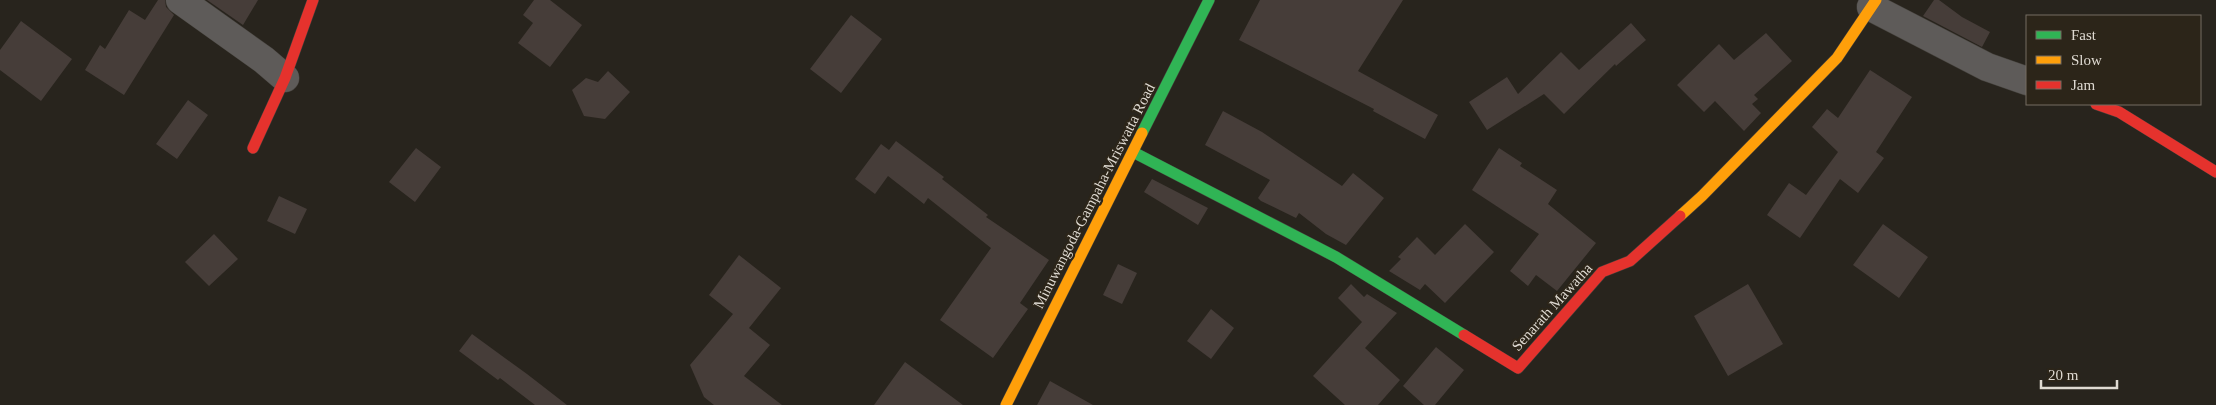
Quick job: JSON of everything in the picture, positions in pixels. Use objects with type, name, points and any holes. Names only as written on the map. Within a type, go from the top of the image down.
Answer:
[{"type":"street","points":[[180,0],[264,60],[285,78]]},
{"type":"street","points":[[253,148],[285,78],[313,0]]},
{"type":"street","name":"Minuwangoda-Gampaha-Mriswatta Road","points":[[1006,405],[1209,0]]},
{"type":"street","points":[[1873,3],[1987,67],[2026,80]]},
{"type":"street","name":"Senarath Mawatha","points":[[1133,152],[1336,257],[1518,368],[1602,272],[1630,261],[1702,196],[1837,58],[1873,3]]},
{"type":"street","points":[[2099,105],[2120,112],[2216,172]]},
{"type":"building","points":[[158,0],[165,0],[166,7],[174,15],[124,95],[85,70],[100,45],[105,49],[129,10],[145,20]]},
{"type":"building","points":[[207,0],[258,0],[243,25]]},
{"type":"building","points":[[534,0],[550,0],[582,25],[550,67],[518,43],[533,23],[523,15]]},
{"type":"building","points":[[1260,0],[1403,0],[1358,71],[1438,115],[1425,139],[1373,111],[1374,109],[1239,40]]},
{"type":"building","points":[[1934,0],[1939,0],[1962,17],[1990,32],[1982,47],[1923,16]]},
{"type":"building","points":[[851,15],[882,39],[841,93],[810,69]]},
{"type":"building","points":[[21,21],[72,59],[41,101],[0,70],[0,50]]},
{"type":"building","points":[[1631,23],[1646,40],[1616,66],[1615,64],[1564,114],[1544,94],[1487,130],[1469,102],[1507,77],[1518,94],[1561,52],[1579,70]]},
{"type":"building","points":[[1766,33],[1792,61],[1754,95],[1758,99],[1752,104],[1761,113],[1744,131],[1715,101],[1704,112],[1677,85],[1719,44],[1734,60]]},
{"type":"building","points":[[1870,70],[1912,97],[1876,152],[1884,158],[1858,193],[1840,179],[1800,238],[1767,215],[1789,183],[1806,195],[1838,152],[1812,127],[1827,109],[1838,118]]},
{"type":"building","points":[[608,71],[630,92],[605,119],[584,116],[572,90],[586,78],[598,82]]},
{"type":"building","points":[[188,100],[208,115],[177,159],[156,144]]},
{"type":"building","points":[[1223,111],[1262,132],[1342,186],[1353,173],[1384,198],[1346,245],[1326,234],[1299,213],[1296,218],[1261,201],[1258,198],[1270,180],[1205,145]]},
{"type":"building","points":[[896,141],[944,177],[942,179],[988,215],[986,217],[1049,260],[1020,303],[1028,309],[993,358],[940,320],[991,248],[928,198],[924,204],[888,176],[875,194],[855,179],[881,144],[889,150]]},
{"type":"building","points":[[416,148],[441,167],[415,202],[389,182]]},
{"type":"building","points":[[1499,148],[1522,163],[1520,166],[1557,190],[1548,204],[1596,243],[1557,291],[1536,275],[1528,286],[1510,271],[1539,234],[1472,190]]},
{"type":"building","points":[[1152,179],[1208,208],[1198,225],[1144,192]]},
{"type":"building","points":[[279,196],[307,209],[295,234],[267,221]]},
{"type":"building","points":[[1465,224],[1494,252],[1445,303],[1425,284],[1420,290],[1389,271],[1401,259],[1398,257],[1417,237],[1435,255]]},
{"type":"building","points":[[1883,224],[1928,257],[1899,298],[1853,265]]},
{"type":"building","points":[[214,234],[238,259],[209,286],[185,262]]},
{"type":"building","points":[[739,255],[781,288],[749,328],[770,345],[744,376],[782,405],[714,405],[704,397],[690,365],[733,314],[709,295]]},
{"type":"building","points":[[1118,264],[1137,273],[1122,304],[1103,295]]},
{"type":"building","points":[[1351,284],[1364,297],[1367,294],[1397,313],[1365,348],[1400,380],[1378,405],[1345,405],[1313,376],[1362,322],[1338,298]]},
{"type":"building","points":[[1748,284],[1783,344],[1728,376],[1694,316]]},
{"type":"building","points":[[1211,309],[1234,328],[1211,359],[1187,341]]},
{"type":"building","points":[[472,334],[567,405],[535,405],[500,378],[498,380],[459,351]]},
{"type":"building","points":[[1436,347],[1464,370],[1435,405],[1424,405],[1403,386]]},
{"type":"building","points":[[905,362],[963,405],[874,405]]},
{"type":"building","points":[[1050,381],[1093,405],[1037,405]]},
{"type":"traffic: fast","points":[[1142,133],[1209,0]]},
{"type":"traffic: fast","points":[[1133,152],[1336,257],[1464,335]]},
{"type":"traffic: slow","points":[[1680,216],[1702,196],[1837,58],[1876,0]]},
{"type":"traffic: slow","points":[[1006,405],[1142,133]]},
{"type":"traffic: jam","points":[[253,148],[285,78],[313,0]]},
{"type":"traffic: jam","points":[[2099,105],[2119,112],[2216,172]]},
{"type":"traffic: jam","points":[[1464,335],[1518,368],[1602,272],[1630,261],[1680,216]]}]
